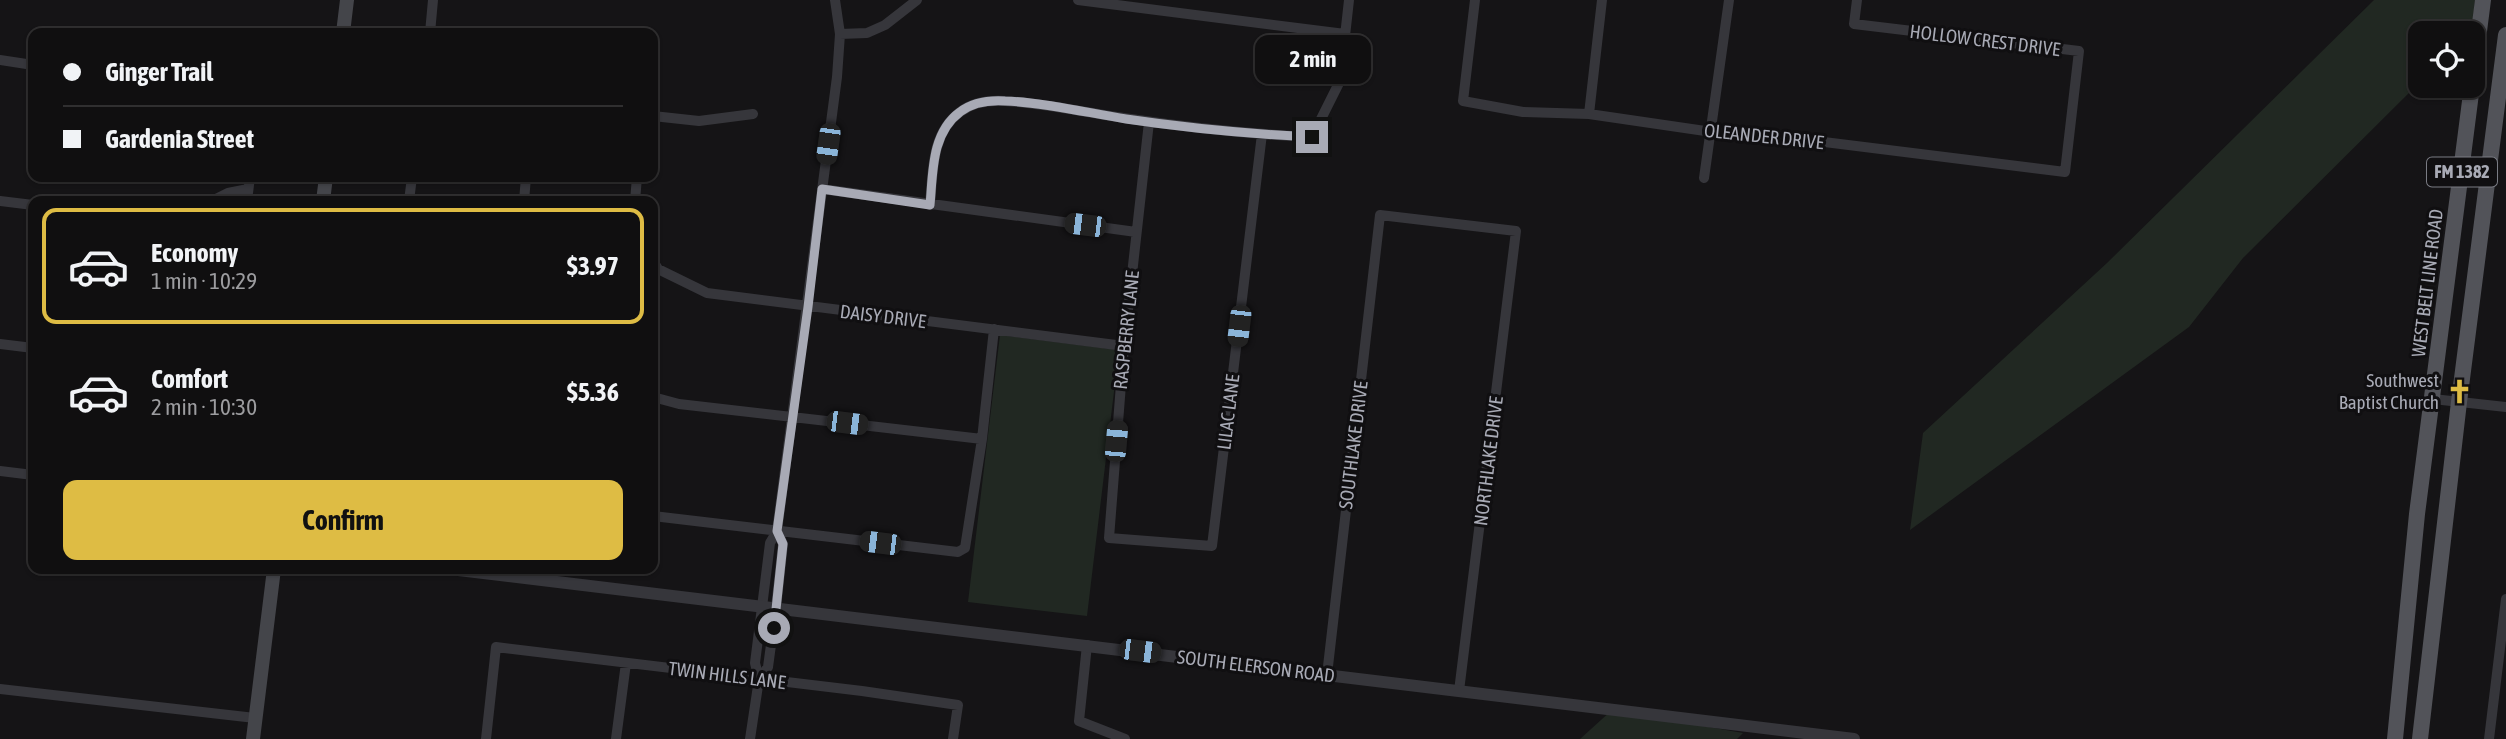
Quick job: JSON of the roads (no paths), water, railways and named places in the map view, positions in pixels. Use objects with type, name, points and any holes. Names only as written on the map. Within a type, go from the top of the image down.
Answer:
[{"type":"main road","points":[[344,28],[347,0]]},
{"type":"main road","name":"WEST BELT LINE ROAD","points":[[2395,739],[2417,514],[2483,0]]},
{"type":"main road","name":"FM 1382","points":[[2420,739],[2459,402],[2506,35]]},
{"type":"main road","points":[[2468,127],[2494,129]]},
{"type":"main road","points":[[253,739],[273,574]]},
{"type":"street","points":[[430,28],[433,0]]},
{"type":"street","points":[[760,678],[755,663],[769,543],[777,531],[808,307],[840,34],[835,0]]},
{"type":"street","points":[[840,34],[867,33],[885,25],[917,0]]},
{"type":"street","points":[[1078,0],[1345,34]]},
{"type":"street","points":[[930,205],[935,152],[941,134],[960,111],[981,102],[1006,101],[1149,122],[1312,137],[1339,80],[1349,0]]},
{"type":"street","name":"OLEANDER DRIVE","points":[[1475,0],[1463,101],[1523,112],[1589,114],[1712,132],[1776,136],[2065,172]]},
{"type":"street","points":[[1589,114],[1602,0]]},
{"type":"street","points":[[1704,178],[1729,0]]},
{"type":"street","name":"HOLLOW CREST DRIVE","points":[[1857,0],[1854,24],[2079,51],[2065,172]]},
{"type":"street","points":[[0,60],[28,64]]},
{"type":"street","points":[[658,117],[699,121],[753,114]]},
{"type":"street","name":"RASPBERRY LANE","points":[[1109,538],[1124,346],[1149,122]]},
{"type":"street","name":"LILAC LANE","points":[[1109,538],[1212,546],[1262,134]]},
{"type":"street","points":[[247,196],[249,182]]},
{"type":"street","points":[[222,196],[248,189]]},
{"type":"street","points":[[822,189],[1136,232]]},
{"type":"street","points":[[0,201],[28,204]]},
{"type":"street","name":"NORTHLAKE DRIVE","points":[[1380,215],[1516,232],[1460,691]]},
{"type":"street","name":"SOUTHLAKE DRIVE","points":[[1327,675],[1380,215]]},
{"type":"street","name":"DAISY DRIVE","points":[[658,269],[707,292],[1124,346]]},
{"type":"street","points":[[658,517],[958,552],[965,548],[982,439],[994,329]]},
{"type":"street","points":[[0,344],[28,347]]},
{"type":"street","points":[[658,398],[679,404],[982,439]]},
{"type":"street","points":[[2433,399],[2506,407]]},
{"type":"street","points":[[0,471],[28,474]]},
{"type":"street","points":[[750,739],[760,678],[768,667],[776,608],[783,544],[777,531]]},
{"type":"street","name":"SOUTH ELERSON ROAD","points":[[491,574],[1087,645],[1817,737],[1854,739]]},
{"type":"street","points":[[2489,739],[2506,599]]},
{"type":"street","points":[[1087,645],[1079,721],[1125,739]]},
{"type":"street","name":"TWIN HILLS LANE","points":[[486,739],[496,647],[760,678],[958,705],[953,739]]},
{"type":"street","points":[[616,739],[626,663]]},
{"type":"street","points":[[0,689],[255,718]]},
{"type":"place","name":"Southwest Baptist Church","points":[[2459,391]]}]
